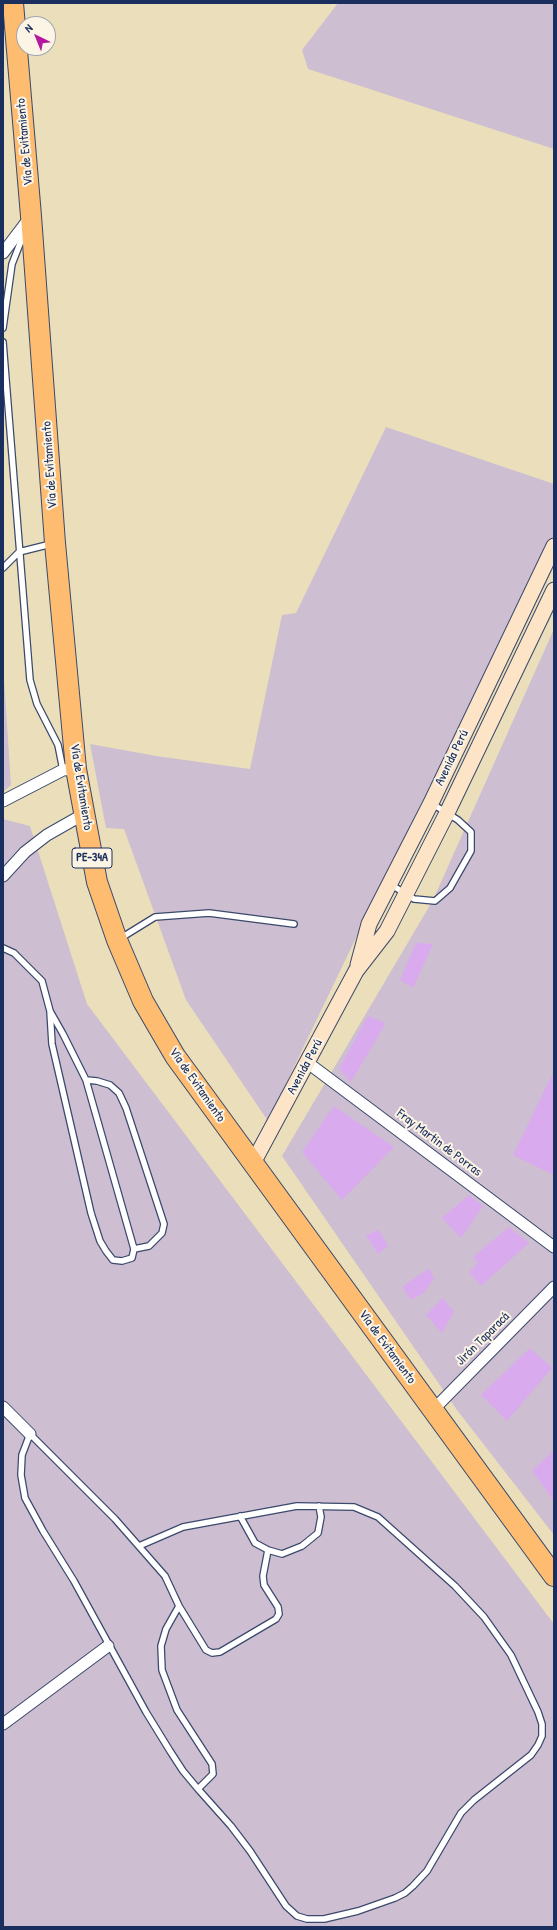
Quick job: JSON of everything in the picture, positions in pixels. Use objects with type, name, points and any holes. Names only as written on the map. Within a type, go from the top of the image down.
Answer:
[{"type":"highway","name":"Vía de Evitamiento","points":[[13,3],[31,216],[55,543],[69,770],[84,814],[97,882],[117,940],[143,1001],[175,1056],[554,1576]]},
{"type":"main road","name":"Avenida Perú","points":[[356,972],[369,924],[431,803],[554,546]]},
{"type":"main road","name":"Avenida Perú","points":[[253,1163],[356,972],[387,931],[447,813],[554,590]]},
{"type":"street","points":[[3,252],[31,216]]},
{"type":"street","points":[[3,801],[69,770]]},
{"type":"street","points":[[3,876],[25,852],[47,835],[84,814]]},
{"type":"street","name":"Fray Martin de Porras","points":[[308,1062],[554,1247]]},
{"type":"street","name":"Jirón Taparacá","points":[[433,1410],[554,1287]]},
{"type":"street","points":[[3,1407],[30,1434]]},
{"type":"street","points":[[3,1724],[108,1646]]},
{"type":"lane","points":[[3,328],[12,264],[31,216]]},
{"type":"lane","points":[[3,342],[30,680],[37,704],[69,770]]},
{"type":"lane","points":[[3,568],[19,552],[55,543]]},
{"type":"lane","points":[[390,883],[414,899],[435,901],[450,888],[471,851],[471,832],[447,813],[431,803]]},
{"type":"lane","points":[[117,940],[155,917],[209,913],[294,924]]},
{"type":"lane","points":[[3,948],[14,953],[42,982],[50,1011],[54,1051],[81,1174],[100,1241],[113,1260],[122,1262],[132,1258],[134,1248],[86,1080],[64,1034],[50,1011]]},
{"type":"lane","points":[[86,1080],[110,1085],[119,1094],[126,1108],[164,1224],[162,1233],[149,1246],[134,1248]]},
{"type":"lane","points":[[139,1546],[183,1527],[240,1516],[297,1506],[354,1507],[378,1517],[455,1586],[484,1617],[511,1655],[538,1712],[542,1724],[542,1736],[531,1755],[474,1800],[461,1814],[426,1871],[409,1890],[395,1898],[358,1911],[324,1919],[307,1919],[297,1916],[286,1906],[250,1851],[231,1826],[198,1789],[170,1751],[108,1646],[74,1581],[25,1498],[21,1475],[22,1455],[30,1434],[115,1519],[165,1576],[179,1606],[206,1650],[212,1653],[220,1652],[276,1619],[279,1614],[278,1607],[264,1585],[263,1576],[268,1550]]},
{"type":"lane","points":[[240,1516],[255,1543],[268,1550],[282,1554],[302,1546],[318,1533],[321,1517],[319,1506]]},
{"type":"lane","points":[[179,1606],[166,1629],[161,1646],[162,1670],[177,1710],[212,1764],[213,1774],[198,1789]]},
{"type":"shaded area","points":[[338,3],[554,3],[554,149],[308,69],[302,50]]},
{"type":"shaded area","points":[[386,427],[554,484],[554,536],[403,840],[268,1121],[186,1000],[124,829],[106,828],[90,744],[156,756],[250,769],[282,615],[296,613]]},
{"type":"shaded area","points":[[554,629],[554,1535],[457,1410],[282,1156],[433,900]]},
{"type":"shaded area","points":[[3,664],[11,785],[3,792]]},
{"type":"shaded area","points":[[3,819],[30,826],[87,1004],[554,1624],[554,1927],[3,1927]]},
{"type":"building","points":[[416,943],[433,944],[413,988],[400,980]]},
{"type":"building","points":[[368,1016],[386,1023],[351,1082],[339,1069]]},
{"type":"building","points":[[554,1071],[554,1175],[513,1155]]},
{"type":"building","points":[[334,1106],[394,1147],[342,1200],[302,1152]]},
{"type":"building","points":[[469,1195],[483,1206],[461,1238],[442,1218]]},
{"type":"building","points":[[509,1227],[529,1243],[481,1286],[469,1272],[478,1263],[473,1257]]},
{"type":"building","points":[[379,1230],[388,1246],[378,1254],[366,1235]]},
{"type":"building","points":[[429,1268],[434,1278],[424,1293],[411,1300],[402,1287]]},
{"type":"building","points":[[443,1298],[454,1312],[442,1333],[426,1315]]},
{"type":"building","points":[[530,1348],[552,1368],[507,1421],[481,1395]]},
{"type":"building","points":[[554,1450],[554,1501],[532,1471]]}]
